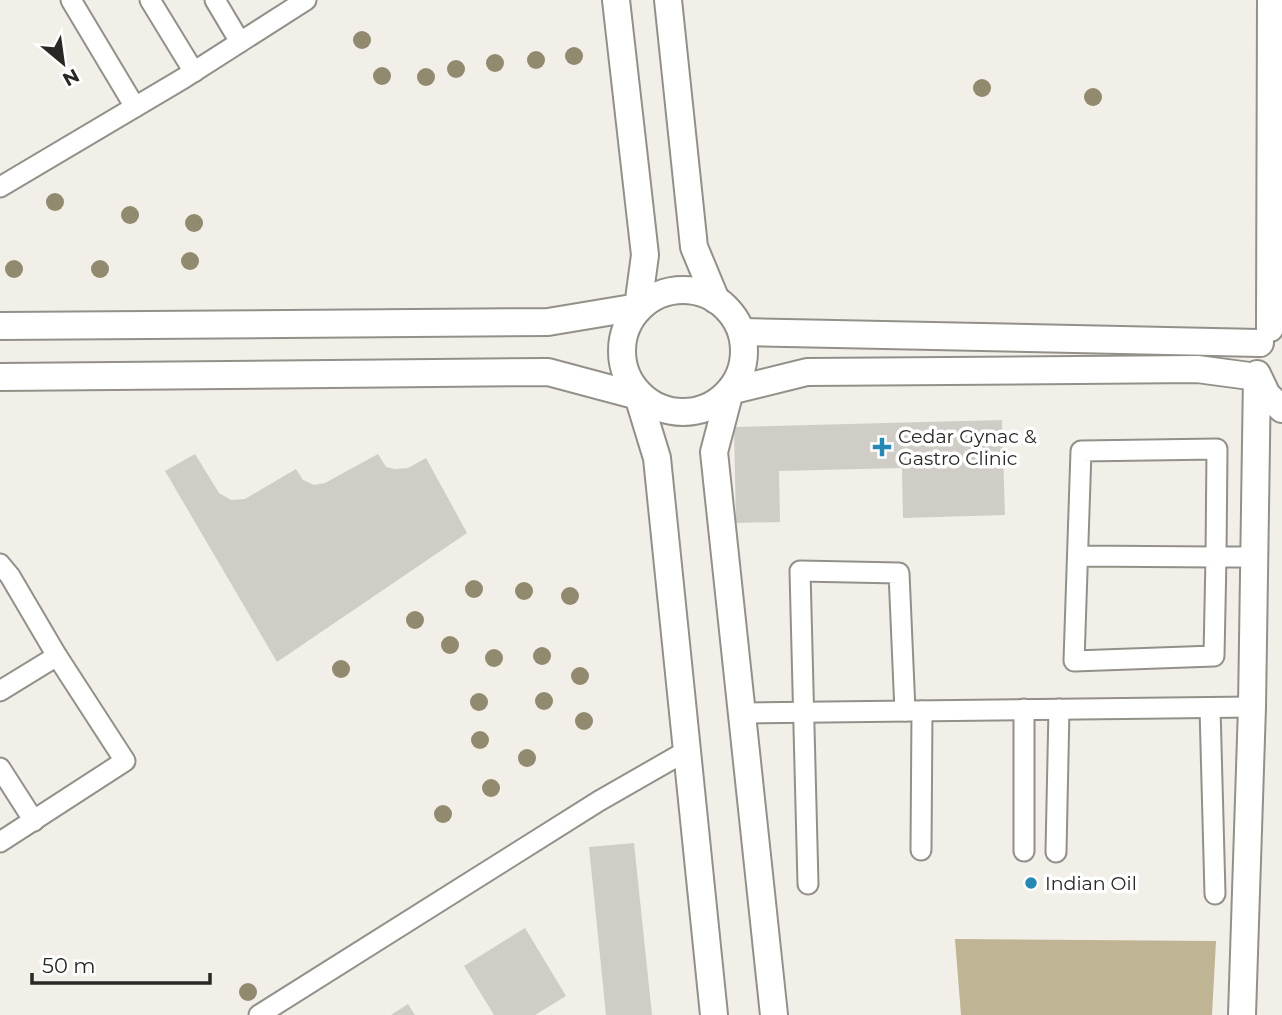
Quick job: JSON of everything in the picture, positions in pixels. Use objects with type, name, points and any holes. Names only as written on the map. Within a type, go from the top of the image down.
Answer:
[{"type":"main road","points":[[616,0],[645,255],[638,307],[622,341],[622,360],[628,379],[638,396],[657,458],[714,1015]]},
{"type":"main road","points":[[667,0],[694,247],[716,300]]},
{"type":"main road","points":[[1242,1015],[1252,707],[1256,360],[1271,330],[1271,0]]},
{"type":"main road","points":[[0,326],[548,322],[638,307],[657,295],[676,290],[697,292],[716,300],[732,314],[741,332],[744,353],[741,373],[730,391],[714,452],[774,1015]]},
{"type":"main road","points":[[741,332],[1271,330]]},
{"type":"main road","points":[[0,377],[548,372],[638,396],[655,407],[674,412],[694,412],[713,405],[730,391],[807,372],[1197,369],[1257,377]]},
{"type":"main road","points":[[1257,377],[1266,396],[1282,409]]},
{"type":"street","points":[[71,0],[135,107]]},
{"type":"street","points":[[150,0],[194,72]]},
{"type":"street","points":[[215,0],[240,42]]},
{"type":"street","points":[[0,187],[194,72],[306,0]]},
{"type":"street","points":[[1217,449],[1216,557],[1214,656],[1074,661],[1081,451],[1217,449]]},
{"type":"street","points":[[1078,556],[1255,557]]},
{"type":"street","points":[[0,564],[125,761],[0,842]]},
{"type":"street","points":[[808,884],[800,571],[899,573],[913,711],[921,850]]},
{"type":"street","points":[[0,691],[57,656]]},
{"type":"street","points":[[741,713],[1252,707]]},
{"type":"street","points":[[1210,708],[1215,894]]},
{"type":"street","points":[[1024,709],[1024,851]]},
{"type":"street","points":[[1056,852],[1059,709]]},
{"type":"street","points":[[259,1015],[599,801],[688,750]]},
{"type":"street","points":[[0,768],[34,821]]},
{"type":"shaded area","points":[[955,939],[1216,941],[1212,1015],[961,1015]]},
{"type":"building","points":[[1002,420],[1005,515],[903,518],[902,468],[779,471],[780,522],[736,523],[734,427]]},
{"type":"building","points":[[195,454],[219,493],[231,500],[245,499],[296,469],[303,480],[314,485],[325,483],[378,454],[386,467],[395,469],[408,468],[426,458],[467,533],[277,662],[165,471]]},
{"type":"building","points":[[634,843],[652,1015],[606,1015],[589,847]]},
{"type":"building","points":[[525,928],[566,996],[535,1015],[494,1015],[464,966]]},
{"type":"building","points":[[408,1004],[415,1015],[391,1015]]},
{"type":"place","name":"Cedar Gynac & Gastro Clinic","points":[[882,447]]},
{"type":"place","name":"Indian Oil","points":[[1031,883]]}]
